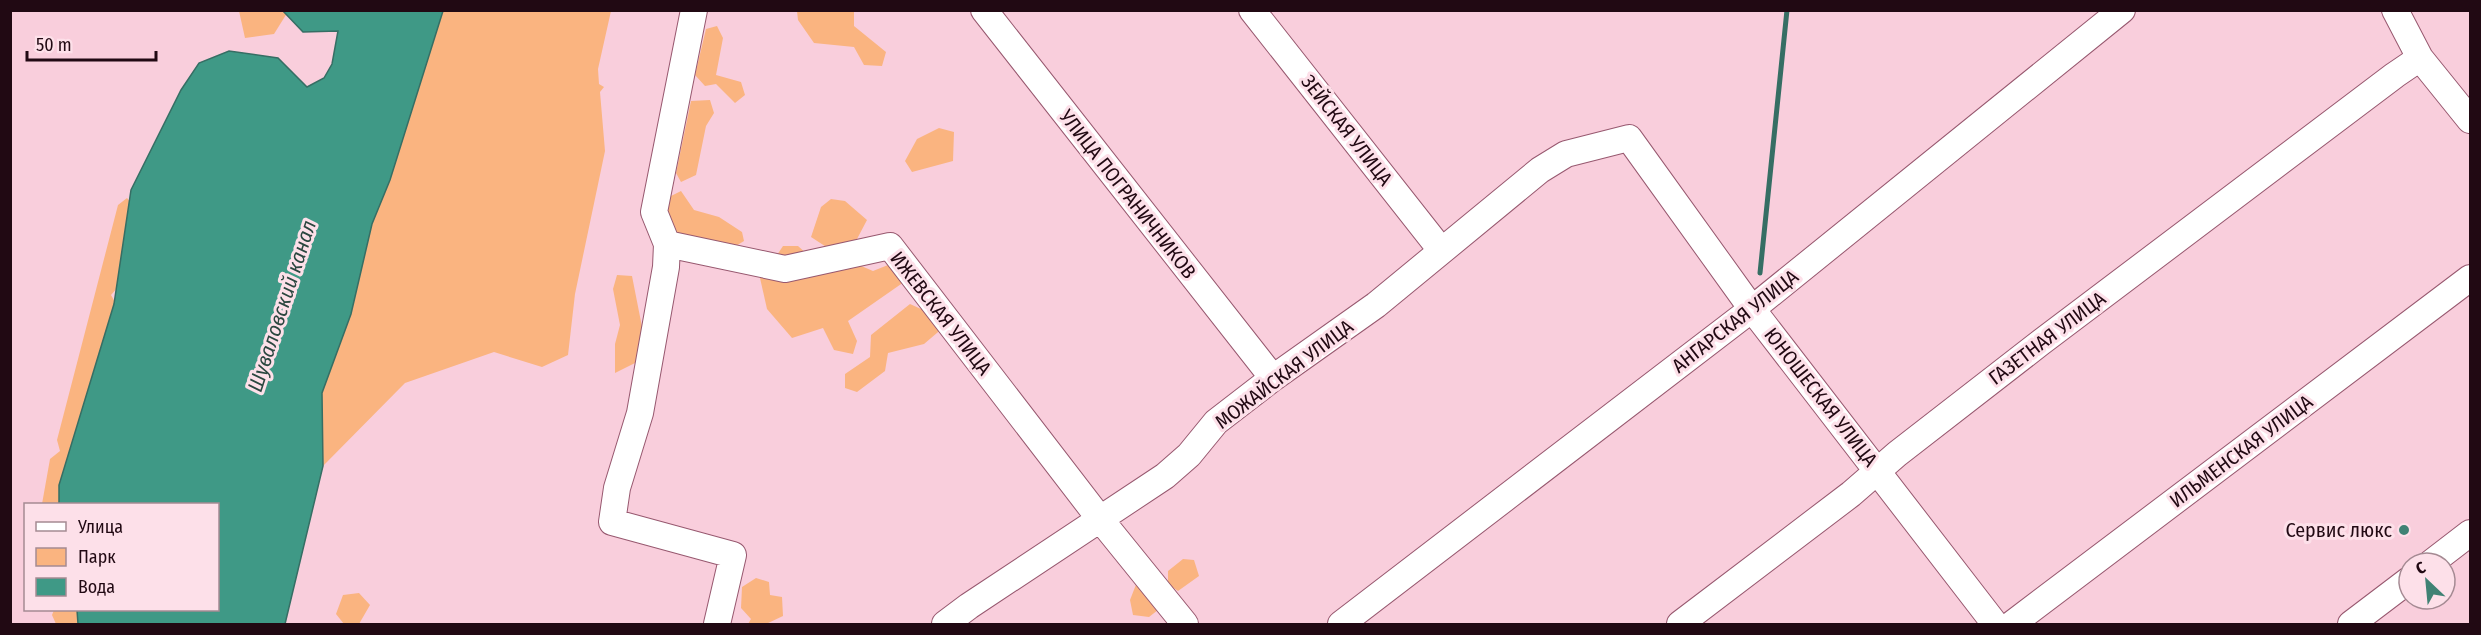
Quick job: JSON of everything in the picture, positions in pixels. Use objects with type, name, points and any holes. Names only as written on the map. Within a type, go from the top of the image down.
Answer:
[{"type":"street","points":[[694,10],[654,212],[667,244],[666,267],[640,413],[617,488],[612,522],[733,555],[717,624]]},
{"type":"street","name":"УЛИЦА ПОГРАНИЧНИКОВ","points":[[984,10],[1273,378]]},
{"type":"street","name":"ЗЕЙСКАЯ УЛИЦА","points":[[1252,10],[1442,250]]},
{"type":"street","name":"АНГАРСКАЯ УЛИЦА","points":[[1341,624],[1752,309],[2122,10]]},
{"type":"street","points":[[2395,10],[2420,58],[2470,120]]},
{"type":"street","name":"ГАЗЕТНАЯ УЛИЦА","points":[[1680,624],[1851,494],[2040,343],[2420,58]]},
{"type":"street","name":"МОЖАЙСКАЯ УЛИЦА","points":[[945,624],[1165,476],[1189,455],[1216,422],[1273,378],[1376,305],[1540,170],[1566,154],[1629,138]]},
{"type":"street","name":"ЮНОШЕСКАЯ УЛИЦА","points":[[1629,138],[1752,309],[1995,624]]},
{"type":"street","name":"ИЖЕВСКАЯ УЛИЦА","points":[[667,244],[785,269],[890,246],[1100,519],[1185,624]]},
{"type":"street","name":"ИЛЬМЕНСКАЯ УЛИЦА","points":[[2012,624],[2470,278]]},
{"type":"street","points":[[2351,624],[2397,589]]},
{"type":"green space","points":[[289,10],[274,34],[245,38],[239,11]]},
{"type":"green space","points":[[443,11],[611,11],[598,69],[599,84],[604,87],[600,92],[605,151],[575,294],[568,355],[542,367],[494,352],[405,383],[323,466],[322,393],[351,314],[372,224],[390,180]]},
{"type":"green space","points":[[797,11],[854,11],[854,26],[886,52],[882,66],[864,65],[854,47],[814,43],[798,20]]},
{"type":"green space","points":[[717,26],[723,38],[716,75],[741,82],[745,95],[735,103],[716,84],[705,86],[695,75],[706,29]]},
{"type":"green space","points":[[710,100],[714,113],[706,126],[696,175],[681,182],[676,173],[691,101]]},
{"type":"green space","points":[[939,128],[954,132],[953,161],[912,172],[905,161],[917,139]]},
{"type":"green space","points":[[681,191],[694,210],[719,217],[742,232],[744,241],[731,249],[677,237],[666,226],[669,197]]},
{"type":"green space","points":[[127,198],[132,204],[125,279],[111,295],[120,311],[61,503],[42,503],[50,459],[60,451],[57,440],[118,205]]},
{"type":"green space","points":[[831,199],[845,201],[867,220],[857,239],[831,250],[811,237],[821,207]]},
{"type":"green space","points":[[783,246],[798,246],[818,264],[845,259],[873,271],[898,261],[904,282],[848,321],[857,341],[853,354],[834,350],[823,328],[792,338],[767,309],[760,278],[777,270],[777,255]]},
{"type":"green space","points":[[617,275],[632,276],[644,337],[635,363],[615,373],[615,344],[620,325],[613,289]]},
{"type":"green space","points":[[910,304],[921,309],[933,306],[944,327],[924,344],[888,353],[885,371],[857,392],[845,388],[845,374],[870,357],[871,335]]},
{"type":"green space","points":[[1183,559],[1194,560],[1199,576],[1178,591],[1168,584],[1168,571]]},
{"type":"green space","points":[[756,578],[769,582],[770,595],[782,597],[783,616],[766,624],[748,624],[751,619],[741,608],[742,587]]},
{"type":"green space","points":[[1137,582],[1158,610],[1149,617],[1133,615],[1130,600]]},
{"type":"green space","points":[[359,593],[370,605],[359,624],[344,624],[336,614],[343,595]]},
{"type":"green space","points":[[54,611],[80,611],[85,624],[56,624],[52,615]]},
{"type":"water","name":"Шуваловский канал","points":[[283,11],[443,11],[390,180],[372,224],[351,314],[322,393],[323,466],[285,624],[78,624],[77,611],[219,611],[219,503],[59,503],[59,485],[114,304],[131,190],[181,90],[199,63],[229,51],[278,58],[307,87],[324,78],[332,64],[338,31],[303,32]]},
{"type":"waterway","points":[[1760,273],[1787,10]]},
{"type":"place","name":"Сервис люкс","points":[[2404,530]]}]
